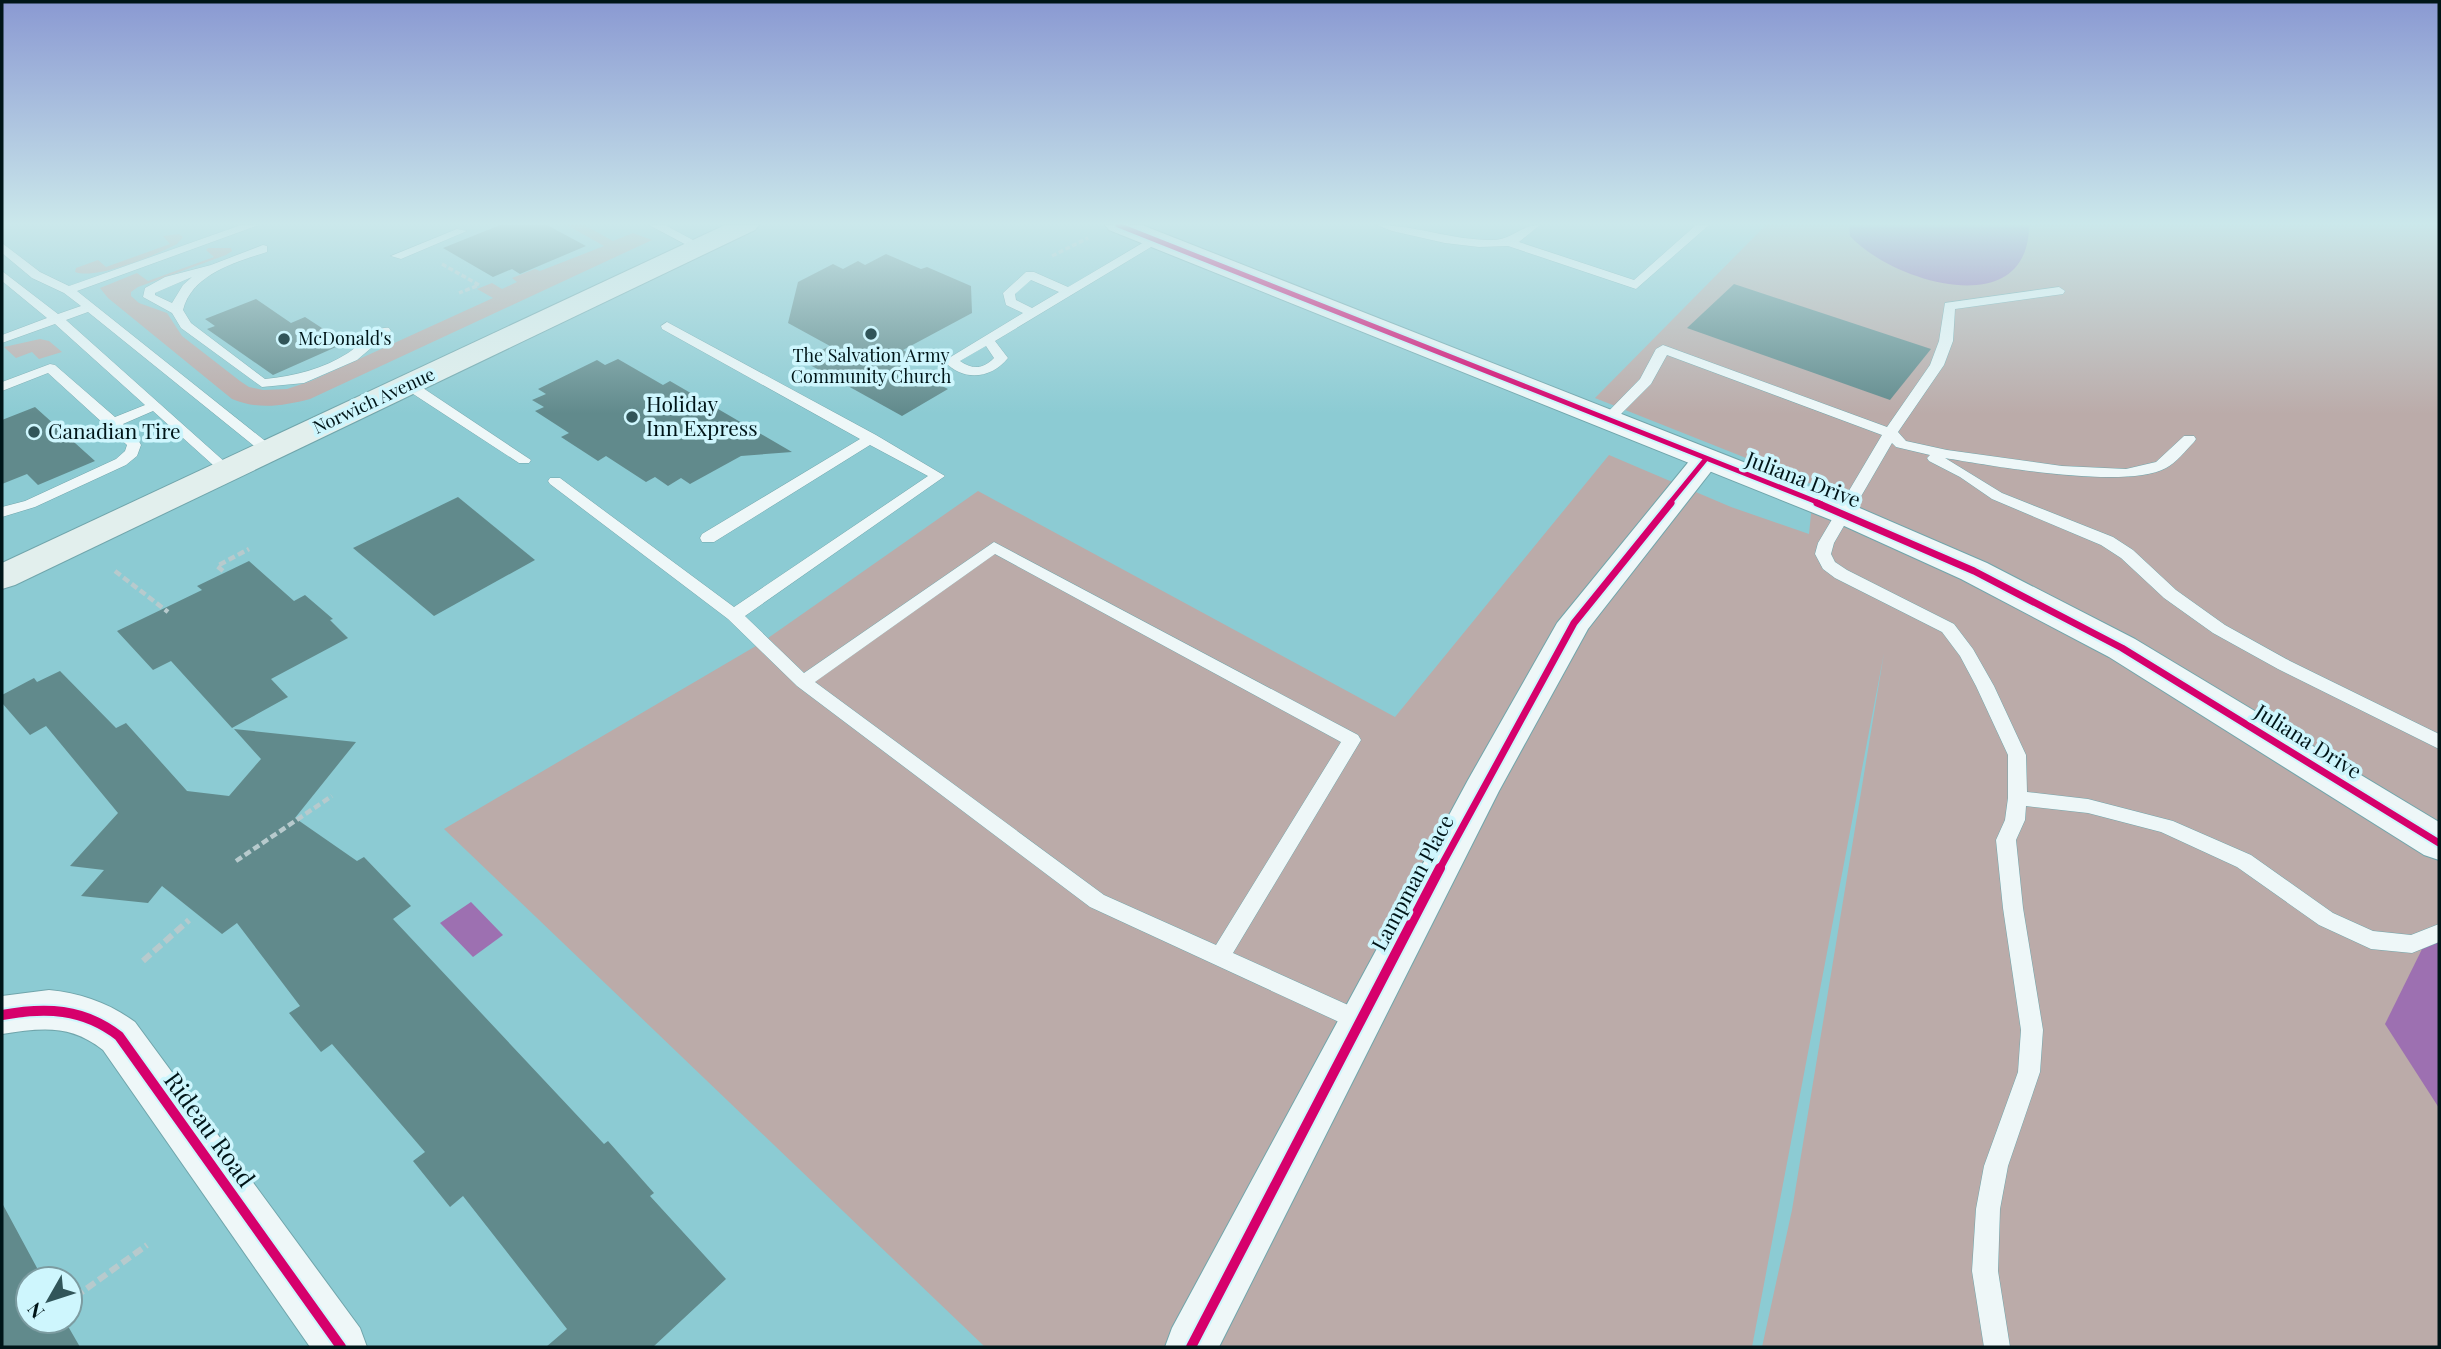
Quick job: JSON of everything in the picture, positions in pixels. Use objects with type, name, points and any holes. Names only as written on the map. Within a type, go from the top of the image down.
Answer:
[{"type":"main road","name":"Norwich Avenue","points":[[2,577],[614,288]]},
{"type":"street","name":"Juliana Drive","points":[[1273,288],[1843,513],[1975,571],[2122,648],[2439,843]]},
{"type":"street","name":"Lampman Place","points":[[1191,1347],[1481,790],[1574,623],[1705,460]]},
{"type":"street","name":"Rideau Road","points":[[2,1015],[38,1010],[78,1012],[104,1022],[119,1036],[341,1347]]},
{"type":"lane","points":[[18,288],[228,471]]},
{"type":"lane","points":[[64,288],[269,451]]},
{"type":"lane","points":[[68,290],[73,288]]},
{"type":"lane","points":[[155,288],[149,291],[149,297],[177,310],[186,325],[262,383],[299,380],[352,357],[369,340],[384,331]]},
{"type":"lane","points":[[177,310],[179,299],[190,288]]},
{"type":"lane","points":[[1015,288],[1009,293],[1010,302],[1032,313]]},
{"type":"lane","points":[[1060,288],[1069,292]]},
{"type":"lane","points":[[987,340],[1076,288]]},
{"type":"lane","points":[[1997,1347],[1985,1271],[1988,1209],[1996,1167],[2029,1072],[2032,1030],[2013,908],[2006,840],[2015,820],[2018,798],[2017,755],[2003,721],[1967,653],[1948,628],[1841,574],[1829,565],[1823,554],[1826,543],[1843,513],[1896,439],[1937,365],[1946,341],[1949,306],[2059,291]]},
{"type":"lane","points":[[2,339],[88,308]]},
{"type":"lane","points":[[667,326],[938,475],[734,615]]},
{"type":"lane","points":[[1606,421],[1646,381],[1663,349],[1896,439],[1953,467],[2014,504],[2107,541],[2127,554],[2181,603],[2229,635],[2284,666],[2439,743]]},
{"type":"lane","points":[[2,387],[50,368],[131,439],[134,445],[132,453],[121,462],[30,504],[2,512]]},
{"type":"lane","points":[[409,385],[524,460]]},
{"type":"lane","points":[[113,423],[154,406]]},
{"type":"lane","points":[[708,538],[871,438]]},
{"type":"lane","points":[[1896,439],[2007,464],[2126,473],[2161,465],[2189,439]]},
{"type":"lane","points":[[555,481],[734,615],[803,682],[1097,901],[1360,1021]]},
{"type":"lane","points":[[803,682],[994,547],[1352,740],[1220,957]]},
{"type":"lane","points":[[2018,798],[2088,806],[2166,826],[2244,861],[2326,919],[2371,940],[2412,944],[2439,933]]},
{"type":"path","points":[[223,571],[217,566],[249,549]]},
{"type":"path","points":[[115,571],[168,612]]},
{"type":"path","points":[[236,862],[332,796]]},
{"type":"path","points":[[143,961],[189,920]]},
{"type":"path","points":[[84,1291],[148,1245]]},
{"type":"shaded area","points":[[100,288],[137,288],[131,292],[131,296],[139,303],[167,313],[182,336],[249,387],[263,390],[287,389],[311,381],[493,298],[477,289],[549,288],[310,399],[261,406],[232,399],[108,298]]},
{"type":"shaded area","points":[[1704,288],[2439,288],[2439,1347],[1762,1347],[1792,1210],[1884,653],[1752,1347],[985,1347],[444,829],[761,643],[978,491],[1395,717],[1609,455],[1731,507],[1809,534],[1814,485],[1595,398]]},
{"type":"shaded area","points":[[40,339],[49,341],[62,352],[39,359],[32,352],[16,358],[4,347]]},
{"type":"shaded area","points":[[471,902],[503,935],[473,957],[440,923]]},
{"type":"shaded area","points":[[2439,930],[2439,1108],[2385,1024],[2428,937]]},
{"type":"building","name":"The Salvation Army Community Church","points":[[797,288],[971,288],[972,313],[903,350],[911,355],[896,363],[948,389],[902,416],[801,360],[830,346],[788,323]]},
{"type":"building","points":[[1730,288],[1746,288],[1931,349],[1890,400],[1687,328]]},
{"type":"building","name":"McDonald's","points":[[256,299],[291,323],[305,317],[345,343],[273,375],[207,329],[215,326],[205,319]]},
{"type":"building","name":"Holiday Inn Express","points":[[618,359],[663,385],[670,381],[792,452],[741,456],[690,484],[681,478],[668,486],[655,477],[646,482],[606,456],[598,461],[561,437],[569,433],[535,411],[544,407],[532,400],[546,394],[538,389],[597,360],[605,365]]},
{"type":"building","points":[[35,407],[95,461],[38,485],[27,474],[2,484],[2,420]]},
{"type":"building","points":[[458,497],[535,560],[434,616],[353,548]]},
{"type":"building","points":[[249,561],[294,601],[305,595],[333,619],[330,620],[348,638],[271,679],[288,697],[232,728],[171,661],[153,670],[117,631],[202,590],[197,586]]},
{"type":"building","points":[[60,671],[116,728],[126,723],[187,791],[229,796],[261,759],[234,729],[356,742],[295,818],[357,861],[364,857],[411,906],[393,919],[604,1144],[608,1141],[654,1193],[650,1196],[726,1279],[653,1347],[546,1347],[567,1329],[463,1196],[450,1207],[413,1161],[425,1152],[332,1044],[321,1052],[289,1013],[300,1006],[237,923],[222,934],[162,886],[148,903],[81,896],[104,870],[70,866],[118,813],[46,726],[30,735],[2,703],[2,695],[34,678],[37,682]]},
{"type":"building","points":[[2,1203],[35,1265],[14,1265],[14,1335],[73,1335],[80,1347],[2,1347]]},
{"type":"cycle path","points":[[1276,288],[1843,513],[1974,571],[2122,648],[2439,843]]},
{"type":"cycle path","points":[[1191,1347],[1481,790],[1574,623],[1705,460]]},
{"type":"cycle path","points":[[2,1015],[33,1010],[64,1011],[93,1019],[119,1036],[341,1347]]},
{"type":"place","name":"The Salvation Army Community Church","points":[[871,334]]},
{"type":"place","name":"McDonald's","points":[[284,339]]},
{"type":"place","name":"Holiday Inn Express","points":[[632,417]]},
{"type":"place","name":"Canadian Tire","points":[[34,432]]}]
